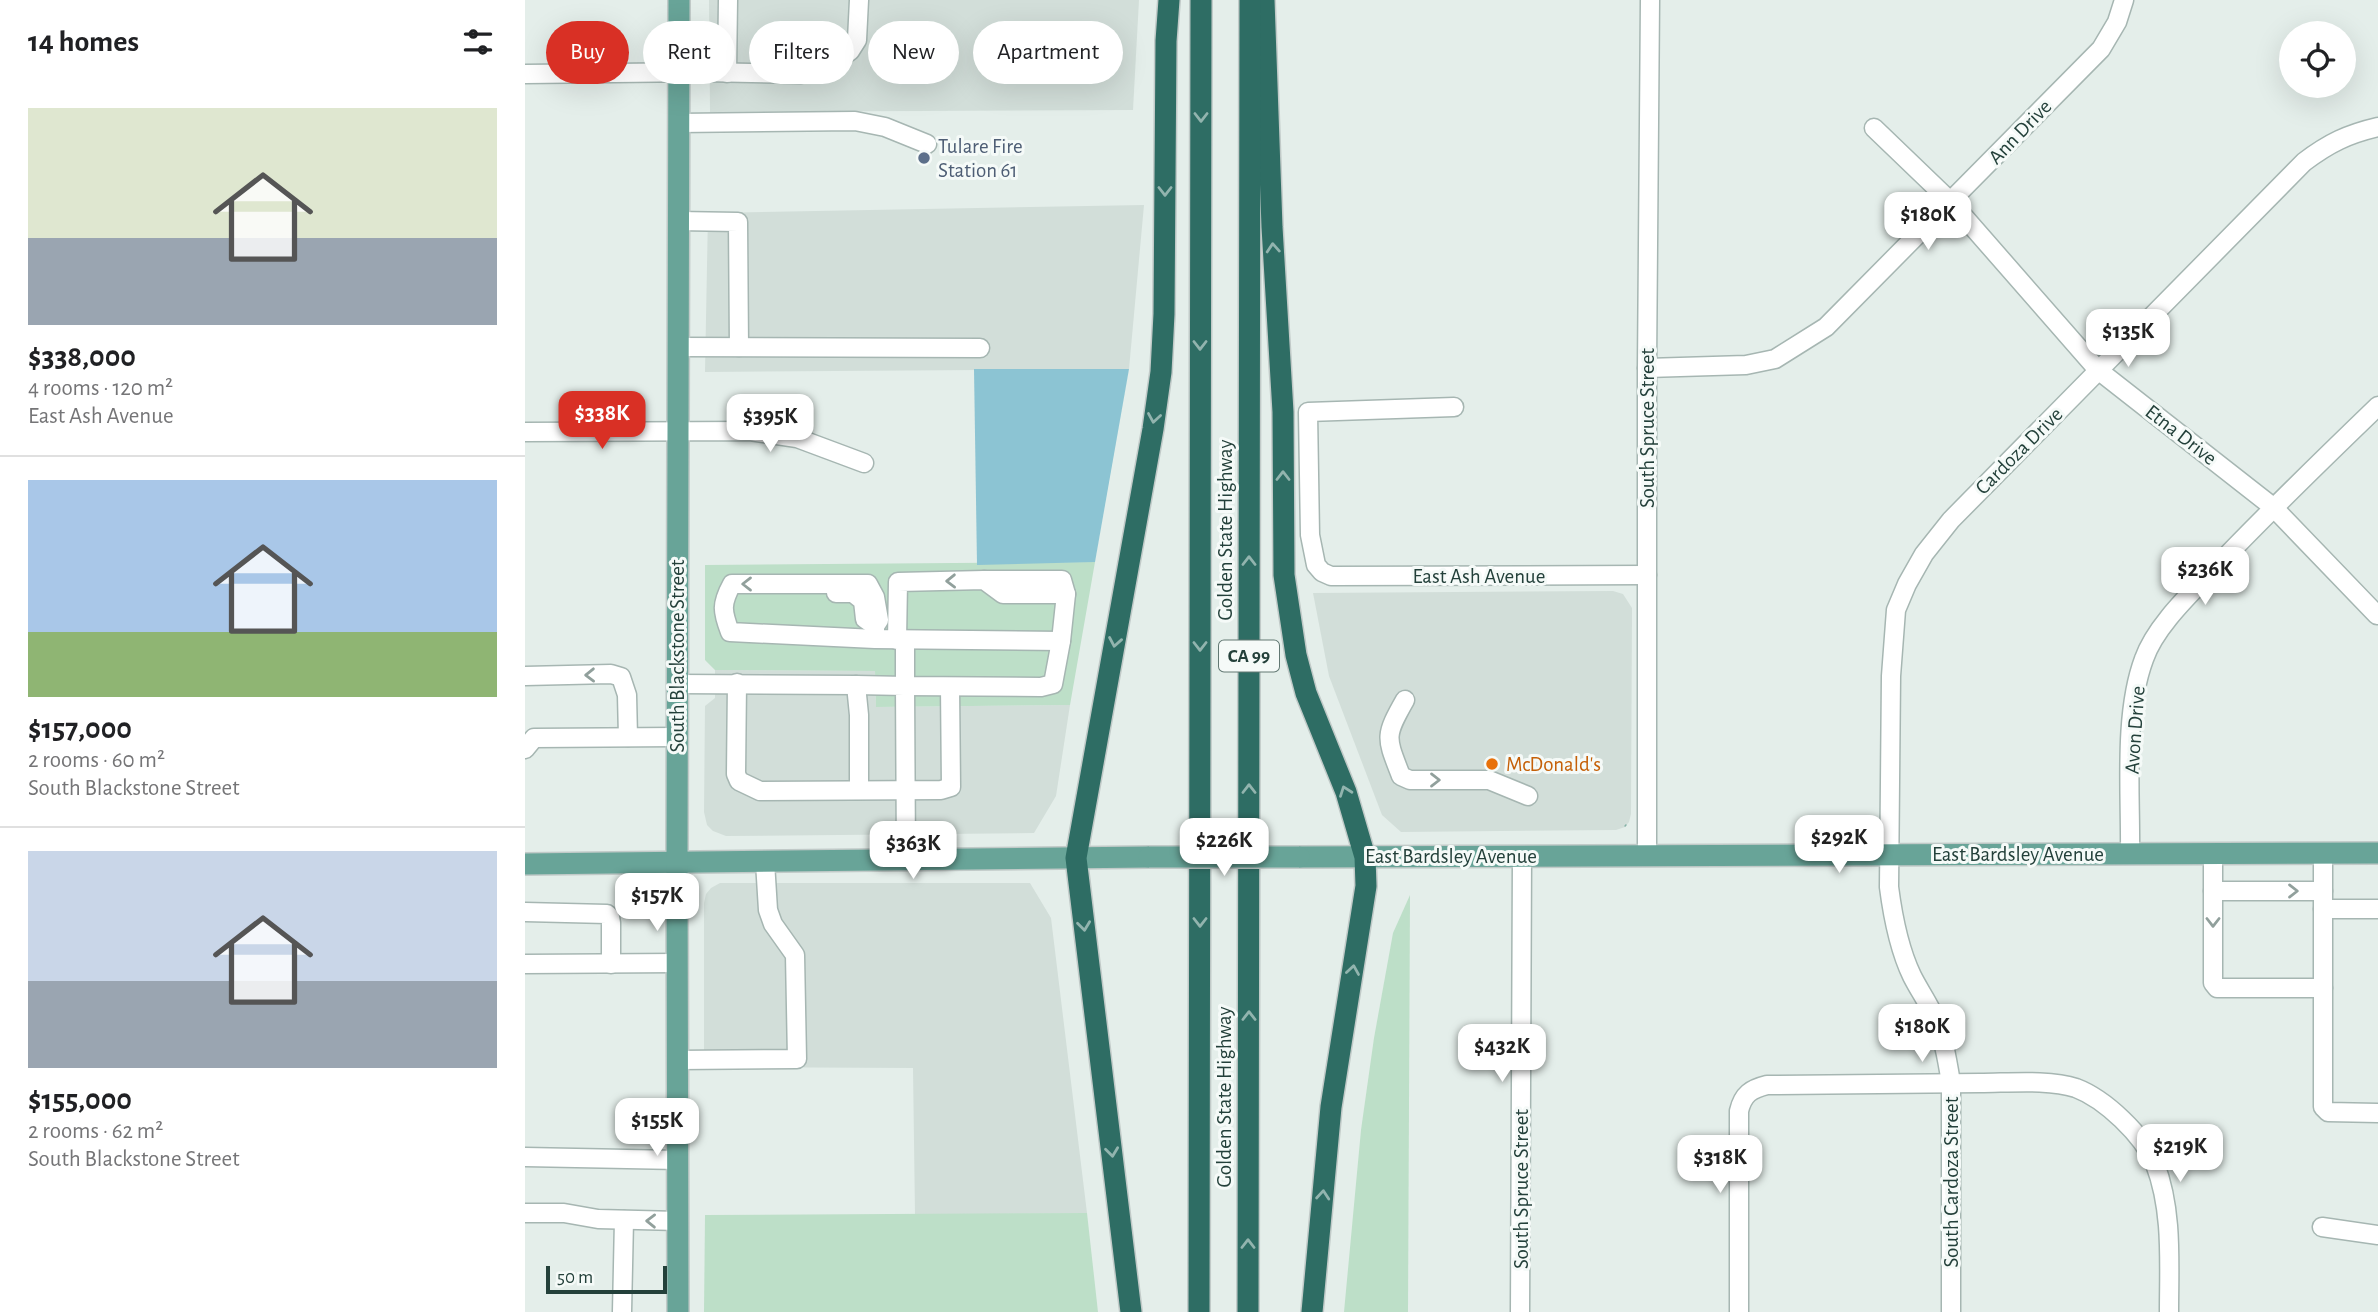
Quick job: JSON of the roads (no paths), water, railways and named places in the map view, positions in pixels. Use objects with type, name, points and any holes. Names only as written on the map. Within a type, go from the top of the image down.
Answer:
[{"type":"highway","points":[[1131,1312],[1076,858],[1150,442],[1163,350],[1166,41],[1169,0]]},
{"type":"highway","name":"Golden State Highway","points":[[1199,1312],[1201,0]]},
{"type":"highway","name":"Golden State Highway","points":[[1248,1312],[1250,0]]},
{"type":"highway","points":[[1264,0],[1272,227],[1283,412],[1283,550],[1288,604],[1306,693],[1346,792],[1364,857],[1366,890],[1331,1107],[1312,1312]]},
{"type":"main road","name":"South Blackstone Street","points":[[679,0],[679,21]]},
{"type":"main road","name":"South Blackstone Street","points":[[678,1312],[679,84]]},
{"type":"main road","name":"East Bardsley Avenue","points":[[525,864],[1149,857],[2378,853]]},
{"type":"street","points":[[728,0],[728,21]]},
{"type":"street","points":[[735,73],[800,74],[829,66],[850,51],[857,40],[859,0]]},
{"type":"street","name":"South Spruce Street","points":[[1647,855],[1650,0]]},
{"type":"street","name":"Ann Drive","points":[[1647,368],[1746,365],[1775,359],[1800,346],[1826,327],[2101,49],[2117,22],[2124,0]]},
{"type":"street","points":[[525,74],[643,72]]},
{"type":"street","points":[[679,123],[855,121],[885,127],[927,144]]},
{"type":"street","name":"Cardoza Drive","points":[[1889,853],[1892,636],[1896,610],[1924,554],[1951,520],[2304,162],[2328,144],[2352,133],[2378,127]]},
{"type":"street","name":"Etna Drive","points":[[1874,128],[1951,202],[2098,370],[2273,507],[2377,615]]},
{"type":"street","points":[[678,221],[738,222],[739,347]]},
{"type":"street","points":[[678,347],[981,348]]},
{"type":"street","name":"Avon Drive","points":[[2130,854],[2131,727],[2134,692],[2144,656],[2182,603],[2273,507],[2378,406]]},
{"type":"street","name":"East Ash Avenue","points":[[1454,407],[1308,412],[1310,535],[1316,565],[1322,572],[1331,576],[1647,575]]},
{"type":"street","points":[[525,432],[750,432],[797,438],[864,463]]},
{"type":"street","points":[[677,684],[737,683],[856,685],[905,686],[950,687],[1041,687],[1053,684],[1066,594],[1003,594],[984,580],[898,582],[905,686],[907,860]]},
{"type":"street","points":[[875,633],[879,620],[875,597],[868,584],[732,584],[724,598],[723,614],[730,632],[875,633],[901,640],[1061,641]]},
{"type":"street","points":[[525,676],[611,674],[621,677],[627,695],[628,737]]},
{"type":"street","points":[[737,683],[736,766],[739,781],[760,791],[941,790],[951,787],[950,687]]},
{"type":"street","points":[[856,685],[859,715],[859,790]]},
{"type":"street","points":[[1405,700],[1390,726],[1388,741],[1401,776],[1411,780],[1489,780],[1528,796]]},
{"type":"street","points":[[525,749],[534,738],[677,737]]},
{"type":"street","name":"South Cardoza Street","points":[[1889,853],[1889,887],[1893,917],[1912,975],[1933,1012],[1946,1048],[1951,1083],[1951,1312]]},
{"type":"street","points":[[2323,853],[2323,1107],[2328,1112],[2378,1113]]},
{"type":"street","points":[[2213,854],[2213,983],[2217,988],[2323,988]]},
{"type":"street","name":"South Spruce Street","points":[[1520,1312],[1522,856]]},
{"type":"street","points":[[678,1060],[797,1059],[795,955],[773,924],[768,910],[765,862]]},
{"type":"street","points":[[2213,891],[2323,900],[2378,909]]},
{"type":"street","points":[[525,912],[607,914],[611,922],[611,964]]},
{"type":"street","points":[[525,964],[678,963]]},
{"type":"street","points":[[1739,1312],[1739,1111],[1748,1092],[1767,1085],[1951,1083],[2048,1084],[2075,1088],[2122,1119],[2138,1137],[2154,1163],[2165,1203],[2169,1238],[2169,1312]]},
{"type":"street","points":[[525,1157],[678,1160]]},
{"type":"street","points":[[525,1213],[564,1213],[598,1219],[678,1221]]},
{"type":"street","points":[[622,1312],[624,1220]]},
{"type":"street","points":[[2322,1227],[2378,1235]]},
{"type":"water","points":[[974,369],[1129,369],[1095,562],[977,565]]},
{"type":"place","name":"Tulare Fire Station 61","points":[[924,158]]},
{"type":"place","name":"McDonald's","points":[[1492,764]]}]
